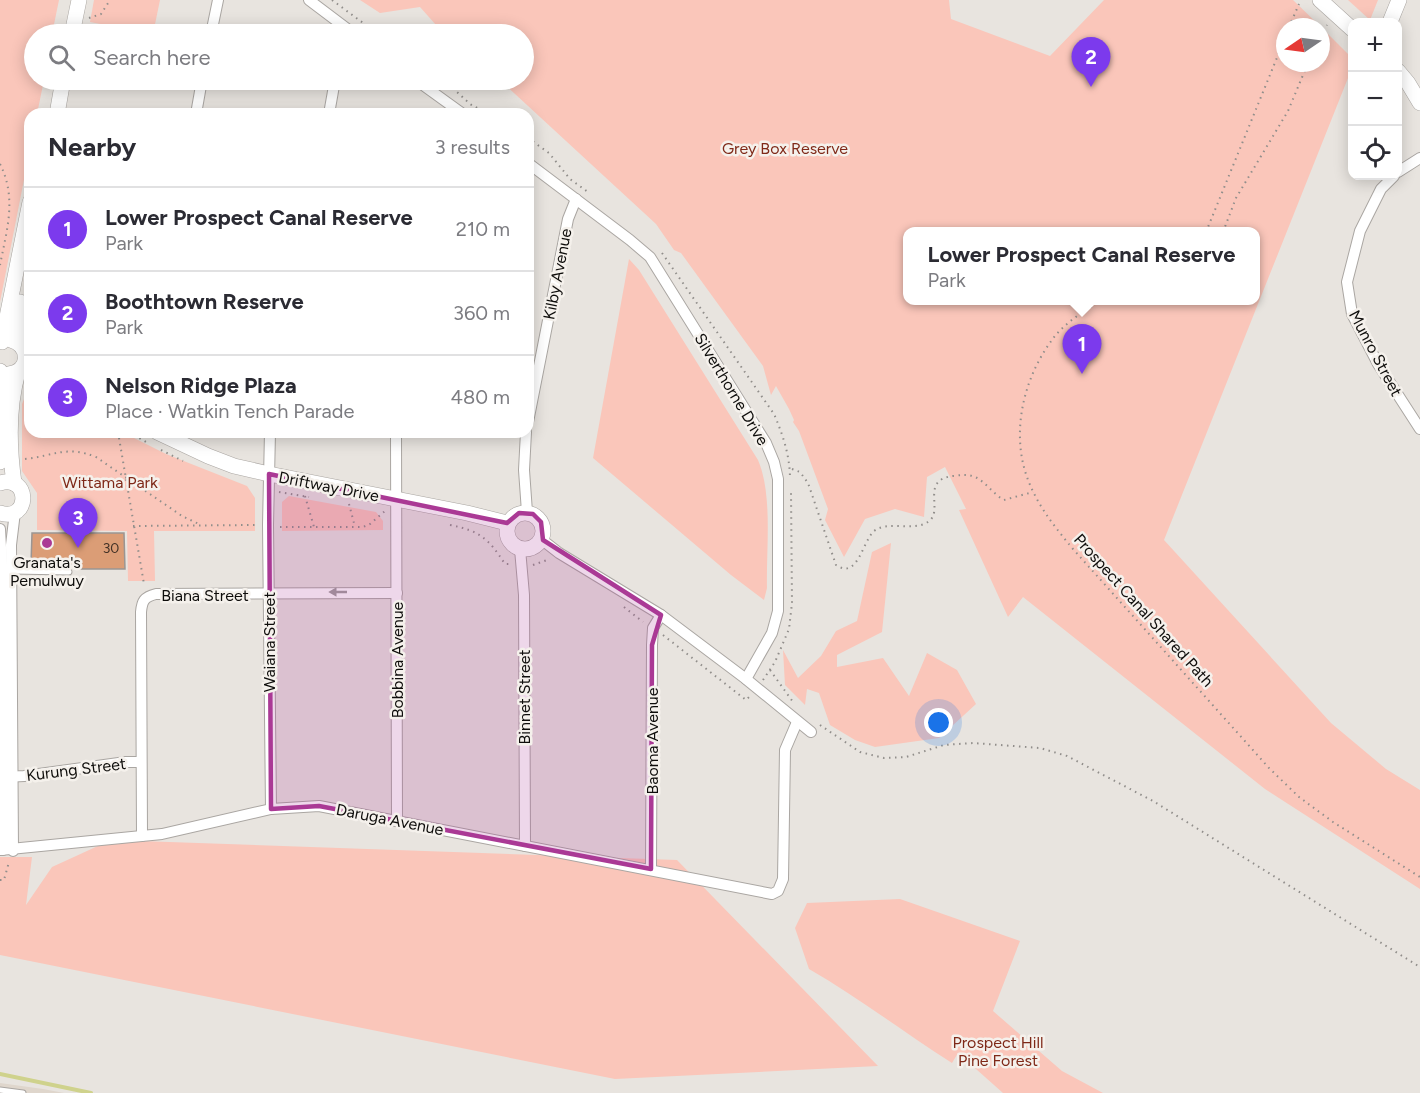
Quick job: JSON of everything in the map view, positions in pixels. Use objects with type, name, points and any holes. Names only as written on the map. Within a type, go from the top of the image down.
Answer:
[{"type":"street","points":[[64,24],[69,0]]},
{"type":"street","points":[[74,24],[79,0]]},
{"type":"street","points":[[213,24],[218,0]]},
{"type":"street","points":[[309,0],[339,24]]},
{"type":"street","points":[[1392,18],[1399,0]]},
{"type":"street","points":[[1322,2],[1348,25]]},
{"type":"street","points":[[1399,72],[1420,103]]},
{"type":"street","points":[[48,108],[52,90]]},
{"type":"street","points":[[58,108],[61,90]]},
{"type":"street","points":[[197,108],[200,90]]},
{"type":"street","points":[[330,108],[333,90]]},
{"type":"street","points":[[430,90],[455,108]]},
{"type":"street","points":[[1402,169],[1420,158]]},
{"type":"street","name":"Silverthorne Drive","points":[[534,168],[650,257],[766,442],[774,462],[779,498],[778,611],[772,633],[746,679]]},
{"type":"street","name":"Munro Street","points":[[1390,180],[1381,189],[1360,231],[1347,282],[1352,314],[1378,364],[1420,429]]},
{"type":"street","name":"Kilby Avenue","points":[[534,392],[568,219],[576,199]]},
{"type":"street","points":[[24,231],[1,342],[11,340],[24,358]]},
{"type":"street","points":[[5,777],[12,571],[8,513],[22,505],[23,495],[7,483],[13,390],[24,358],[18,310],[24,280]]},
{"type":"street","points":[[0,462],[2,392],[0,371],[9,374],[24,358]]},
{"type":"street","name":"Driftway Drive","points":[[170,438],[208,456],[269,474],[507,523]]},
{"type":"street","name":"Waiana Street","points":[[270,438],[268,594],[271,809]]},
{"type":"street","name":"Bobbina Avenue","points":[[396,438],[397,820]]},
{"type":"street","points":[[526,438],[524,470],[526,512]]},
{"type":"street","points":[[519,513],[533,514],[541,522],[543,533],[541,539],[529,549],[520,549],[507,537],[507,523],[519,513]]},
{"type":"street","points":[[0,529],[3,584],[5,851]]},
{"type":"street","points":[[541,539],[559,553],[661,615],[746,679],[811,732]]},
{"type":"street","name":"Binnet Street","points":[[520,549],[524,595],[525,846]]},
{"type":"street","name":"Biana Street","points":[[142,836],[142,601],[156,594],[397,592]]},
{"type":"street","name":"Baoma Avenue","points":[[651,869],[652,645],[653,628],[661,615]]},
{"type":"street","name":"Daruga Avenue","points":[[5,851],[162,834],[271,809],[319,806],[772,894],[778,891],[783,879],[784,750],[797,722]]},
{"type":"street","name":"Kurung Street","points":[[5,777],[141,762]]},
{"type":"lane","points":[[12,571],[69,572]]},
{"type":"lane","points":[[0,1090],[23,1093]]},
{"type":"path","points":[[86,19],[101,14],[110,0]]},
{"type":"path","points":[[332,0],[364,24]]},
{"type":"path","points":[[1293,18],[1299,4]]},
{"type":"path","points":[[1208,227],[1276,60]]},
{"type":"path","points":[[1225,227],[1236,198],[1288,111],[1304,72]]},
{"type":"path","points":[[455,90],[478,108]]},
{"type":"path","points":[[0,164],[10,190],[9,217],[0,265]]},
{"type":"path","name":"Prospect Canal Shared Path","points":[[1094,305],[1077,316],[1052,340],[1029,380],[1021,410],[1020,450],[1024,471],[1045,514],[1073,549],[1269,768],[1299,797],[1333,822],[1420,877]]},
{"type":"path","points":[[119,438],[144,584]]},
{"type":"path","points":[[21,460],[72,450],[96,457],[182,516],[204,526]]},
{"type":"path","points":[[790,469],[800,472],[808,483],[836,565],[842,569],[848,569],[854,565],[871,534],[878,529],[916,526],[932,519],[934,515],[933,493],[936,484],[945,477],[972,476],[981,480],[1004,500],[1033,492]]},
{"type":"path","points":[[305,496],[314,527]]},
{"type":"path","points":[[349,504],[356,527]]},
{"type":"path","points":[[133,526],[363,527],[385,511]]},
{"type":"path","points":[[770,670],[800,707]]},
{"type":"path","points":[[813,719],[860,752],[884,758],[906,757],[944,745],[973,743],[1040,748],[1067,756],[1153,801],[1420,967]]},
{"type":"path","points":[[0,880],[4,880],[9,862]]},
{"type":"highlighted area","points":[[269,474],[507,523],[519,513],[533,514],[541,522],[543,540],[661,615],[652,645],[651,869],[319,806],[271,809]]},
{"type":"shaded area","points":[[0,1083],[43,1089],[64,1093],[0,1093]]},
{"type":"green space","points":[[0,0],[59,0],[54,24],[24,24],[24,90],[42,90],[38,108],[24,108],[24,180],[0,302]]},
{"type":"green space","points":[[94,0],[160,0],[155,24],[90,22]]},
{"type":"green space","name":"Grey Box Reserve","points":[[360,0],[949,0],[951,19],[1050,56],[1104,0],[1293,0],[1312,18],[1276,18],[1276,72],[1330,72],[1330,36],[1348,54],[1348,78],[1260,299],[1260,227],[903,227],[903,305],[1258,305],[1164,540],[1331,723],[1386,769],[1420,790],[1420,889],[1265,789],[1023,597],[1008,617],[959,510],[966,509],[945,467],[927,477],[924,517],[895,509],[865,519],[844,557],[825,520],[828,509],[799,431],[776,386],[771,395],[763,366],[681,253],[674,250],[656,224],[534,111],[534,108],[530,108],[511,90],[534,90],[534,24],[435,24],[420,7],[380,13]]},
{"type":"green space","points":[[1348,0],[1378,0],[1371,18],[1368,18]]},
{"type":"green space","points":[[629,259],[639,270],[758,460],[766,489],[768,522],[767,588],[764,600],[731,575],[593,458]]},
{"type":"green space","name":"Wittama Park","points":[[24,399],[24,438],[134,438],[166,454],[247,486],[255,498],[255,531],[154,531],[155,581],[128,581],[127,531],[37,530],[37,493],[22,471],[22,404]]},
{"type":"green space","points":[[289,496],[376,512],[383,521],[383,530],[282,531],[282,502]]},
{"type":"green space","points":[[891,543],[882,632],[837,655],[837,667],[883,658],[909,696],[927,653],[957,670],[976,704],[939,738],[875,747],[855,740],[830,725],[819,693],[807,689],[805,705],[785,685],[783,650],[798,678],[821,656],[836,631],[857,621],[872,552]]},
{"type":"green space","points":[[111,840],[677,860],[878,1066],[615,1079],[0,955],[0,857],[32,857],[26,905],[52,867]]},
{"type":"green space","name":"Prospect Hill Pine Forest","points":[[900,899],[1020,941],[993,1011],[1062,1071],[1103,1093],[1003,1093],[958,1053],[952,1063],[809,969],[795,928],[807,903]]},
{"type":"building","points":[[32,533],[124,533],[125,569],[76,569],[76,565],[31,564]]},
{"type":"waterway","points":[[0,1074],[91,1093]]},
{"type":"place","name":"Boothtown Reserve","points":[[1091,87]]},
{"type":"place","name":"Lower Prospect Canal Reserve","points":[[1082,374]]},
{"type":"place","name":"Granata's Pemulwuy","points":[[47,543]]},
{"type":"place","name":"Nelson Ridge Plaza","points":[[78,548]]}]
